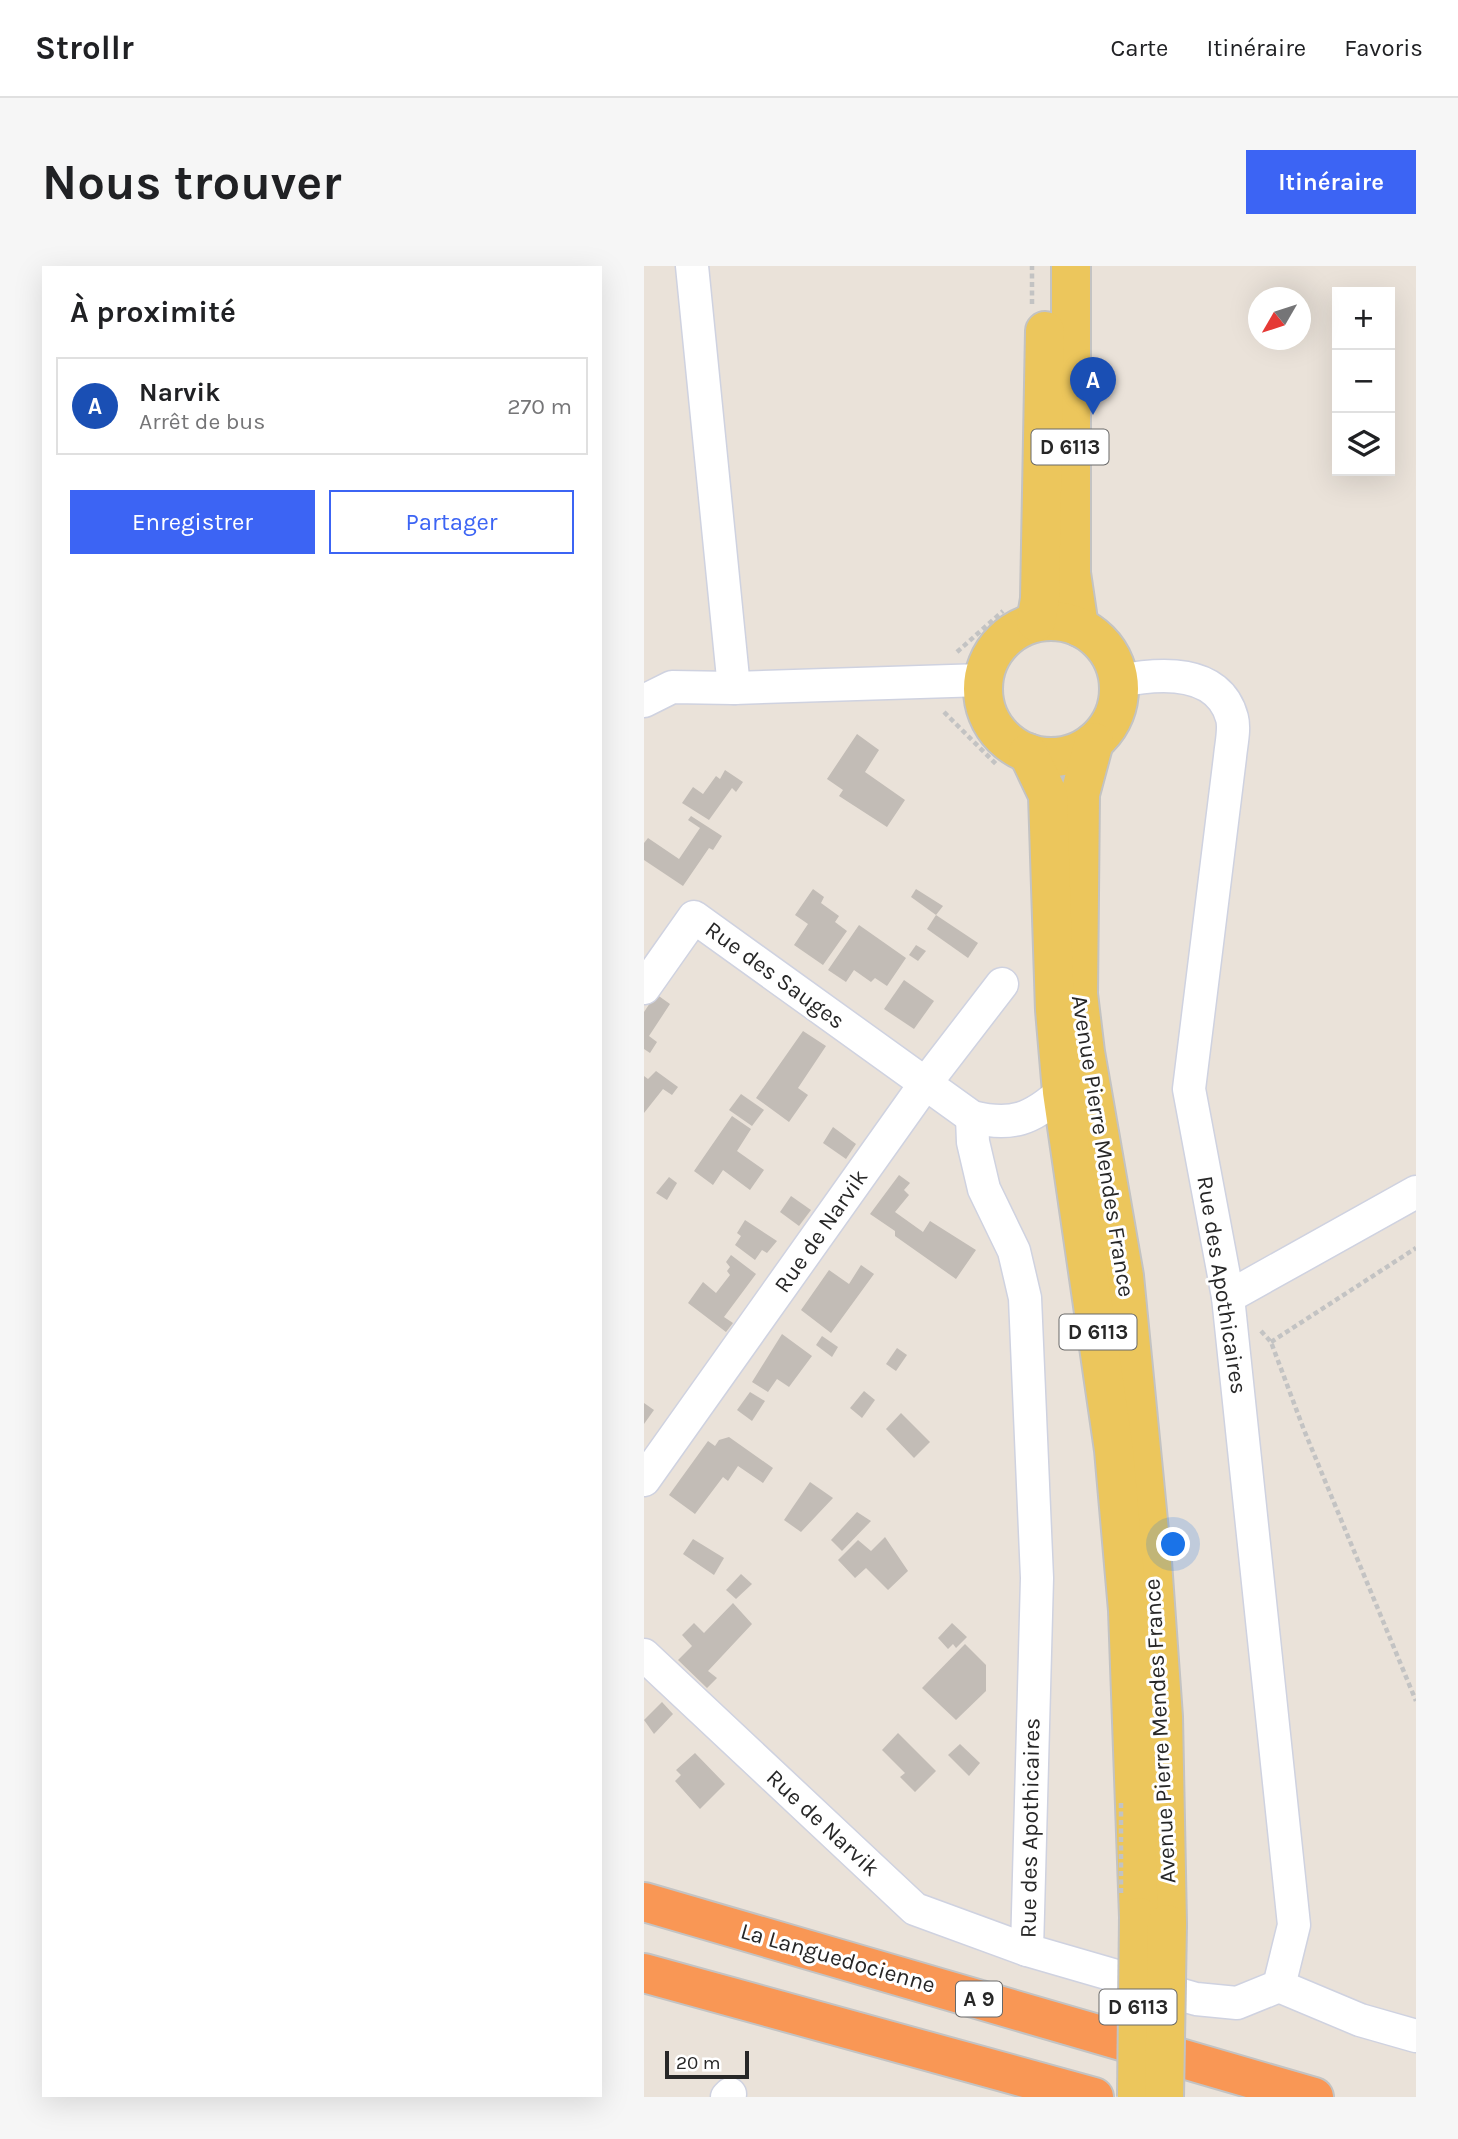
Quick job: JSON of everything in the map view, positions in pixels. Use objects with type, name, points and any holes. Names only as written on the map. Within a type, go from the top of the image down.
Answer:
[{"type":"highway","name":"La Languedocienne","points":[[644,1902],[1314,2097]]},
{"type":"highway","points":[[644,1973],[1049,2091],[1094,2097]]},
{"type":"main road","name":"D 6113","points":[[1036,622],[1040,599],[1046,266]]},
{"type":"main road","name":"D 6113","points":[[1072,266],[1071,573],[1079,627]]},
{"type":"main road","points":[[1057,621],[1079,627],[1098,640],[1112,659],[1119,681],[1118,704],[1109,726],[1094,742],[1073,753],[1051,757],[1028,753],[1008,742],[993,724],[984,703],[983,680],[989,660],[1001,642],[1017,630],[1036,622],[1057,621]]},
{"type":"main road","name":"Avenue Pierre Mendes France","points":[[1094,742],[1080,794],[1078,993],[1085,1052],[1124,1276],[1147,1508],[1163,1717],[1153,1921],[1137,2097]]},
{"type":"main road","name":"Avenue Pierre Mendes France","points":[[1028,753],[1048,795],[1055,1010],[1062,1092],[1114,1450],[1153,1921],[1164,2097]]},
{"type":"street","points":[[692,266],[734,688]]},
{"type":"street","name":"Rue des Apothicaires","points":[[972,1117],[973,1142],[984,1189],[1014,1251],[1025,1298],[1037,1578],[1027,1950],[1196,1999],[1237,2003],[1279,1986],[1294,1925],[1228,1297],[1189,1089],[1230,757],[1232,719],[1219,692],[1195,678],[1138,677],[1119,681]]},
{"type":"street","points":[[644,701],[672,687],[734,688],[983,680]]},
{"type":"street","name":"Rue des Sauges","points":[[644,988],[694,917],[925,1084]]},
{"type":"street","name":"Rue de Narvik","points":[[644,1480],[925,1084],[1002,984]]},
{"type":"street","points":[[925,1084],[972,1117],[996,1123],[1013,1121],[1041,1111],[1062,1092]]},
{"type":"street","points":[[1228,1297],[1416,1192]]},
{"type":"street","name":"Rue de Narvik","points":[[644,1655],[915,1909],[1027,1950]]},
{"type":"street","points":[[1279,1986],[1360,2020],[1416,2036]]},
{"type":"path","points":[[1271,1342],[1416,1248]]},
{"type":"path","points":[[1228,1297],[1271,1342],[1304,1430],[1416,1701]]},
{"type":"building","points":[[857,734],[879,750],[865,772],[905,800],[887,827],[839,796],[843,790],[827,779]]},
{"type":"building","points":[[725,770],[743,782],[736,792],[732,788],[709,820],[682,803],[693,787],[703,794],[716,776],[720,779]]},
{"type":"building","points":[[691,816],[722,836],[713,850],[709,848],[683,886],[644,860],[644,843],[648,838],[679,859],[700,828],[688,820]]},
{"type":"building","points":[[813,889],[824,897],[821,903],[839,916],[835,922],[847,931],[823,965],[794,945],[808,924],[795,915]]},
{"type":"building","points":[[916,889],[943,906],[936,915],[911,897]]},
{"type":"building","points":[[936,915],[978,943],[968,958],[927,929]]},
{"type":"building","points":[[859,925],[906,958],[887,986],[875,978],[871,982],[854,970],[846,982],[828,970]]},
{"type":"building","points":[[916,945],[926,951],[918,961],[909,955]]},
{"type":"building","points":[[904,980],[934,1001],[914,1029],[884,1009]]},
{"type":"building","points":[[656,994],[670,1004],[649,1036],[657,1042],[650,1053],[644,1049],[644,1012]]},
{"type":"building","points":[[803,1031],[826,1046],[798,1088],[808,1095],[789,1122],[756,1098]]},
{"type":"building","points":[[656,1071],[678,1087],[672,1095],[663,1089],[644,1113],[644,1076],[648,1079]]},
{"type":"building","points":[[741,1094],[764,1110],[752,1126],[729,1110]]},
{"type":"building","points":[[732,1116],[751,1129],[737,1151],[764,1170],[750,1190],[723,1170],[713,1185],[694,1171]]},
{"type":"building","points":[[833,1127],[856,1144],[846,1159],[823,1143]]},
{"type":"building","points":[[899,1175],[910,1183],[904,1190],[909,1195],[895,1212],[923,1232],[930,1221],[976,1250],[956,1279],[895,1236],[895,1231],[870,1214]]},
{"type":"building","points":[[669,1177],[677,1183],[667,1200],[656,1193]]},
{"type":"building","points":[[791,1196],[811,1210],[799,1226],[780,1212]]},
{"type":"building","points":[[745,1220],[777,1241],[767,1253],[762,1250],[755,1260],[735,1245],[741,1236],[737,1233]]},
{"type":"building","points":[[731,1255],[756,1274],[724,1317],[733,1323],[726,1332],[688,1303],[703,1282],[716,1293],[730,1275],[727,1271],[730,1267],[726,1262]]},
{"type":"building","points":[[861,1265],[874,1274],[831,1333],[801,1310],[829,1270],[849,1284]]},
{"type":"building","points":[[782,1334],[812,1356],[789,1387],[777,1379],[768,1392],[752,1382]]},
{"type":"building","points":[[822,1336],[838,1347],[832,1357],[816,1345]]},
{"type":"building","points":[[897,1348],[907,1355],[896,1371],[886,1364]]},
{"type":"building","points":[[864,1391],[875,1400],[862,1418],[850,1408]]},
{"type":"building","points":[[750,1392],[765,1401],[752,1421],[737,1410]]},
{"type":"building","points":[[644,1403],[654,1410],[644,1424]]},
{"type":"building","points":[[901,1413],[930,1442],[914,1458],[886,1429]]},
{"type":"building","points":[[729,1437],[773,1468],[763,1483],[738,1466],[728,1481],[723,1477],[695,1514],[669,1495],[708,1441],[715,1446],[719,1440]]},
{"type":"building","points":[[810,1482],[833,1498],[801,1532],[784,1520]]},
{"type":"building","points":[[857,1512],[871,1521],[842,1551],[831,1540]]},
{"type":"building","points":[[885,1537],[908,1571],[888,1590],[866,1568],[855,1578],[838,1560],[858,1540],[871,1551]]},
{"type":"building","points":[[693,1539],[724,1558],[714,1575],[683,1554]]},
{"type":"building","points":[[741,1574],[752,1584],[736,1599],[726,1590]]},
{"type":"building","points":[[733,1603],[752,1624],[708,1671],[717,1678],[707,1688],[678,1660],[692,1646],[682,1635],[694,1623],[704,1633]]},
{"type":"building","points":[[952,1623],[967,1637],[956,1648],[953,1644],[948,1649],[938,1638]]},
{"type":"building","points":[[965,1644],[986,1665],[986,1691],[956,1720],[922,1688]]},
{"type":"building","points":[[662,1702],[673,1714],[654,1734],[644,1720]]},
{"type":"building","points":[[898,1733],[936,1771],[915,1792],[900,1777],[905,1773],[882,1750]]},
{"type":"building","points":[[960,1744],[980,1763],[969,1776],[948,1755]]},
{"type":"building","points":[[695,1753],[725,1784],[700,1809],[675,1781],[681,1775],[676,1770]]},
{"type":"place","name":"Narvik","points":[[1093,415]]}]
